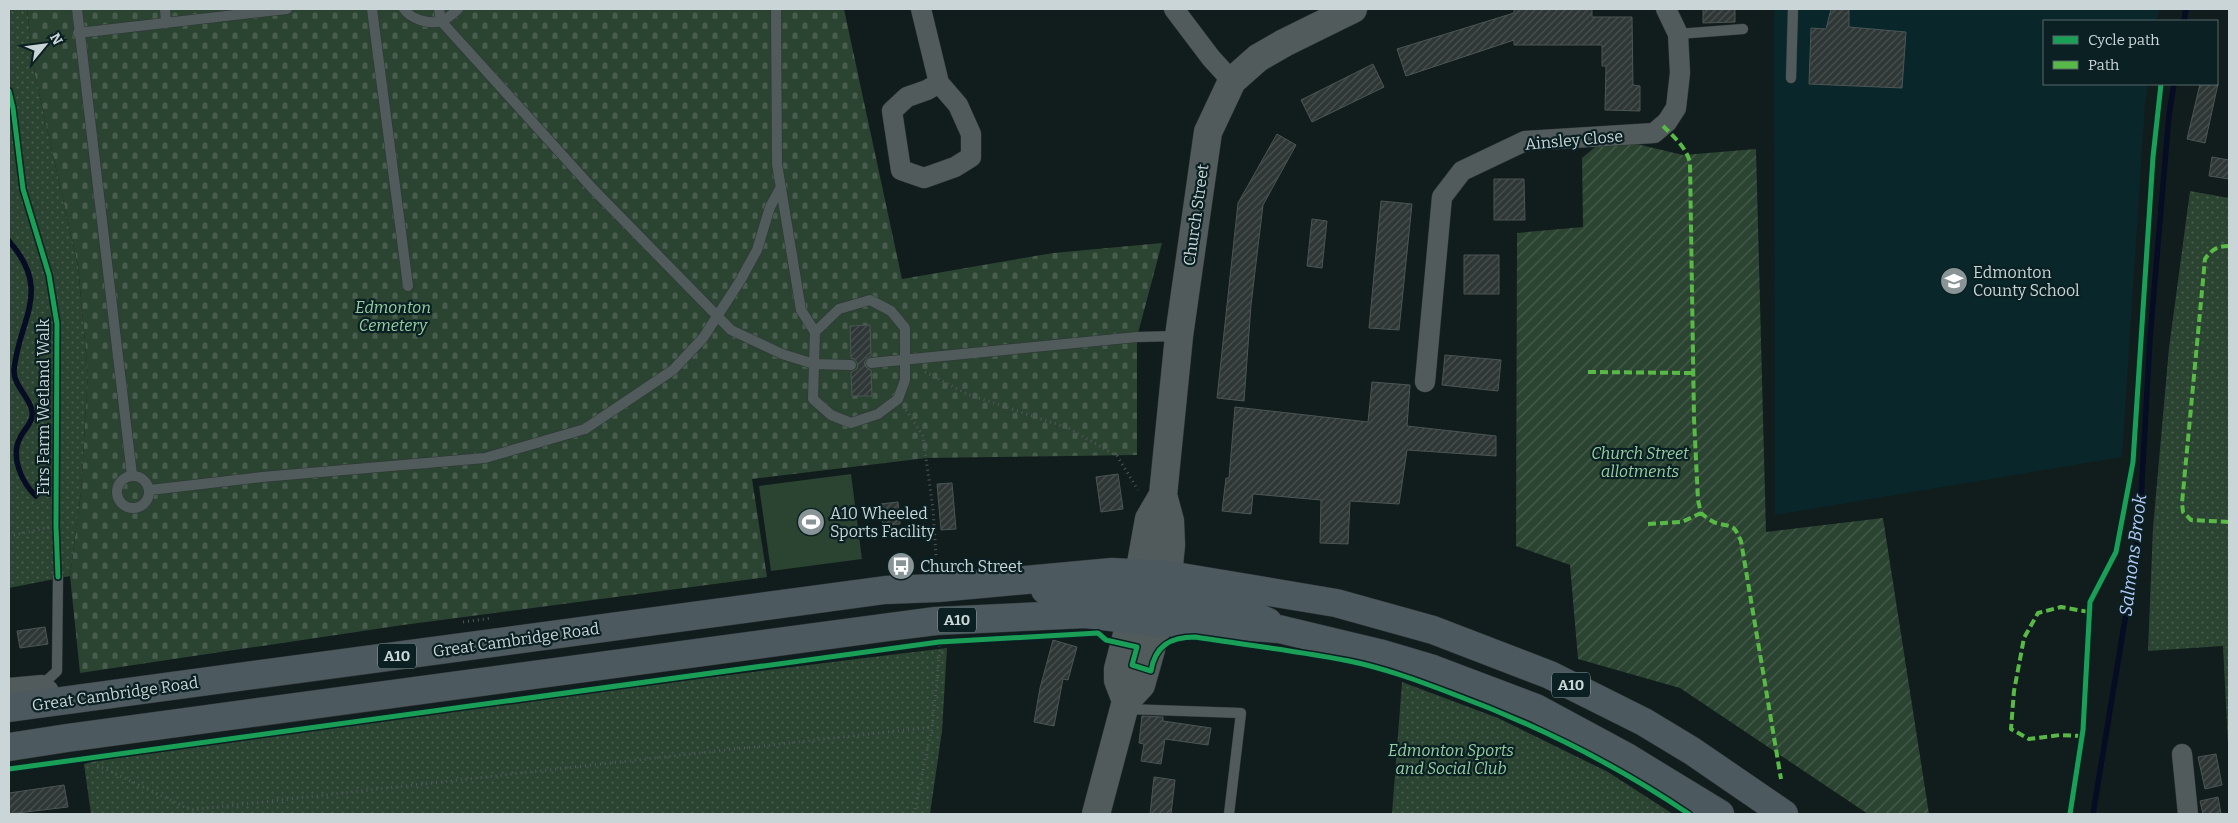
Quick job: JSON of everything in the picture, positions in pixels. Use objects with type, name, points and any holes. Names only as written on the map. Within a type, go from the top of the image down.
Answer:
[{"type":"highway","name":"Great Cambridge Road","points":[[9,708],[43,694],[704,614],[885,590],[1030,581],[1040,589],[1054,593],[1112,594],[1135,597]]},
{"type":"highway","name":"A10","points":[[1167,586],[1176,601],[1240,609],[1262,618],[1279,630]]},
{"type":"highway","name":"A10","points":[[9,747],[936,621],[1086,614],[1167,586],[1336,603],[1433,630],[1492,651],[1550,675],[1644,722],[1692,751],[1784,814]]},
{"type":"highway","name":"A10","points":[[1135,597],[1160,623],[1180,622],[1279,630],[1379,653],[1433,669],[1536,708],[1625,756],[1720,814]]},
{"type":"highway","points":[[704,614],[710,651]]},
{"type":"main road","name":"Church Street","points":[[1125,705],[1118,680],[1118,669],[1135,597],[1149,519],[1150,492],[1179,336],[1208,132],[1216,110],[1232,81],[1258,58],[1353,9]]},
{"type":"main road","name":"Church Street","points":[[1096,814],[1125,705],[1141,685],[1160,623],[1167,586],[1170,521],[1150,492]]},
{"type":"street","points":[[921,9],[939,84],[958,105],[971,134],[971,157],[955,167],[924,178],[901,170],[892,111],[907,97],[939,84]]},
{"type":"street","points":[[1174,9],[1211,58],[1232,81]]},
{"type":"street","name":"Ainsley Close","points":[[1425,382],[1442,198],[1462,171],[1525,141],[1654,133],[1667,122],[1676,108],[1680,73],[1678,34],[1666,9]]},
{"type":"street","points":[[9,688],[43,694]]},
{"type":"street","points":[[2182,754],[2188,814]]},
{"type":"lane","points":[[77,9],[78,33],[132,475]]},
{"type":"lane","points":[[165,9],[166,23]]},
{"type":"lane","points":[[78,33],[245,12],[287,9]]},
{"type":"lane","points":[[372,9],[408,286]]},
{"type":"lane","points":[[404,9],[422,22],[441,21],[458,9]]},
{"type":"lane","points":[[439,9],[441,21],[593,189],[731,330],[782,354],[814,364],[851,365]]},
{"type":"lane","points":[[776,9],[777,164],[801,310],[815,332],[813,400],[831,415],[851,423],[878,414],[898,400],[905,380],[904,328],[891,311],[870,300],[839,309],[815,332]]},
{"type":"lane","points":[[1791,78],[1793,9]]},
{"type":"lane","points":[[1678,34],[1743,29]]},
{"type":"lane","points":[[150,490],[262,477],[485,458],[584,429],[673,370],[703,338],[757,250],[770,207],[781,187]]},
{"type":"lane","points":[[871,363],[1137,337],[1179,336]]},
{"type":"lane","points":[[132,475],[144,479],[150,490],[148,501],[139,508],[128,508],[118,501],[116,490],[122,480],[132,475]]},
{"type":"lane","points":[[43,694],[57,671],[58,577]]},
{"type":"lane","points":[[1125,705],[1241,713],[1229,814]]},
{"type":"path","points":[[905,361],[967,394],[1068,428],[1117,456],[1150,492]]},
{"type":"path","points":[[898,400],[922,436],[933,508],[936,556]]},
{"type":"path","points":[[9,536],[56,526]]},
{"type":"path","points":[[483,619],[492,618]]},
{"type":"path","points":[[914,814],[932,727],[940,651],[939,642]]},
{"type":"path","points":[[94,756],[95,764],[191,810],[932,727]]},
{"type":"shaded area","name":"Edmonton County School","points":[[1774,9],[2159,9],[2157,20],[2043,20],[2043,85],[2148,85],[2122,457],[1775,515]]},
{"type":"green space","points":[[9,9],[27,9],[35,75],[78,266],[88,374],[81,492],[70,576],[9,588]]},
{"type":"green space","name":"Edmonton Cemetery","points":[[27,9],[844,9],[902,279],[1053,253],[1162,243],[1137,337],[1137,455],[927,458],[752,479],[767,577],[403,625],[80,673],[70,576],[81,492],[88,374],[78,266],[35,75]]},
{"type":"green space","name":"Church Street allotments","points":[[1607,137],[1683,155],[1756,149],[1766,532],[1883,518],[1929,814],[1868,814],[1680,688],[1578,659],[1570,565],[1516,546],[1517,233],[1583,227],[1582,158]]},
{"type":"green space","points":[[2190,191],[2229,198],[2229,764],[2223,646],[2148,651],[2153,528],[2169,348]]},
{"type":"green space","name":"A10 Wheeled Sports Facility","points":[[851,474],[862,559],[771,571],[759,486]]},
{"type":"green space","points":[[947,648],[942,731],[930,814],[91,814],[84,764],[95,761],[521,702]]},
{"type":"green space","name":"Edmonton Sports and Social Club","points":[[1402,682],[1498,718],[1608,772],[1673,814],[1392,814]]},
{"type":"building","points":[[1514,9],[1592,9],[1592,17],[1632,17],[1633,85],[1640,86],[1640,111],[1605,110],[1606,66],[1602,66],[1602,45],[1514,45],[1514,40],[1406,76],[1397,49],[1514,13]]},
{"type":"building","points":[[1703,9],[1735,9],[1735,22],[1703,23]]},
{"type":"building","points":[[1831,9],[1849,9],[1849,27],[1906,32],[1902,88],[1809,84],[1811,28],[1826,29]]},
{"type":"building","points":[[1373,64],[1384,87],[1312,122],[1301,100]]},
{"type":"building","points":[[2200,85],[2218,85],[2205,143],[2187,139]]},
{"type":"building","points":[[1277,134],[1296,145],[1263,205],[1251,305],[1244,401],[1217,398],[1238,203]]},
{"type":"building","points":[[2212,157],[2229,160],[2229,179],[2209,176]]},
{"type":"building","points":[[1494,179],[1524,179],[1525,220],[1494,220]]},
{"type":"building","points":[[1381,201],[1412,204],[1399,330],[1369,328]]},
{"type":"building","points":[[1312,219],[1327,221],[1322,268],[1307,266]]},
{"type":"building","points":[[1464,255],[1499,255],[1499,294],[1464,294]]},
{"type":"building","points":[[870,325],[871,356],[864,363],[871,370],[872,396],[852,396],[851,372],[857,369],[858,365],[855,359],[851,358],[850,326]]},
{"type":"building","points":[[1445,355],[1501,360],[1498,391],[1442,385]]},
{"type":"building","points":[[1372,382],[1410,385],[1407,426],[1496,436],[1496,456],[1407,450],[1399,504],[1350,501],[1348,544],[1320,543],[1321,500],[1253,494],[1251,514],[1222,511],[1226,478],[1229,478],[1235,407],[1368,422]]},
{"type":"building","points":[[1118,474],[1123,509],[1101,512],[1096,477]]},
{"type":"building","points":[[952,483],[956,529],[941,530],[937,484]]},
{"type":"building","points":[[898,502],[900,524],[883,525],[881,504]]},
{"type":"building","points":[[45,627],[48,644],[20,648],[17,631]]},
{"type":"building","points":[[1053,640],[1077,647],[1068,680],[1063,679],[1054,726],[1034,722],[1040,688]]},
{"type":"building","points":[[1142,716],[1163,717],[1163,721],[1211,728],[1208,745],[1165,739],[1161,764],[1141,761],[1144,744],[1139,743]]},
{"type":"building","points":[[2216,754],[2222,785],[2205,789],[2198,757]]},
{"type":"building","points":[[1154,777],[1175,780],[1171,814],[1150,814]]},
{"type":"building","points":[[64,785],[68,807],[9,814],[9,793]]},
{"type":"building","points":[[2218,797],[2221,814],[2203,814],[2200,801]]},
{"type":"waterway","name":"Salmons Brook","points":[[2184,20],[2186,9]]},
{"type":"waterway","name":"Salmons Brook","points":[[2093,814],[2139,534],[2150,338],[2169,115],[2174,85]]},
{"type":"waterway","points":[[9,241],[22,259],[29,275],[31,290],[30,305],[17,352],[14,376],[32,411],[30,422],[17,445],[17,461],[22,477],[36,496]]},
{"type":"marked path","points":[[1663,126],[1683,147],[1690,163],[1694,419],[1698,500],[1701,513],[1715,523],[1734,528],[1741,541],[1781,779]]},
{"type":"marked path","points":[[2229,246],[2216,249],[2205,259],[2182,503],[2183,512],[2191,520],[2229,522]]},
{"type":"marked path","points":[[1588,372],[1693,373]]},
{"type":"marked path","points":[[1648,524],[1682,522],[1701,513]]},
{"type":"marked path","points":[[2083,736],[2060,735],[2029,739],[2011,729],[2014,691],[2024,638],[2038,613],[2061,607],[2089,612]]},
{"type":"cycle path","points":[[2070,814],[2083,730],[2090,602],[2116,552],[2133,462],[2153,157],[2161,85]]},
{"type":"cycle path","name":"Firs Farm Wetland Walk","points":[[9,91],[13,108],[23,189],[49,275],[57,324],[56,526],[58,577]]},
{"type":"cycle path","points":[[9,769],[939,642],[1098,633],[1106,640],[1137,647],[1132,665],[1151,671],[1153,662],[1160,649],[1171,641],[1186,637],[1330,657],[1388,671],[1484,706],[1545,732],[1604,762],[1689,814]]},
{"type":"place","name":"Edmonton County School","points":[[1954,281]]},
{"type":"place","name":"A10 Wheeled Sports Facility","points":[[811,522]]},
{"type":"place","name":"Church Street","points":[[901,566]]}]
